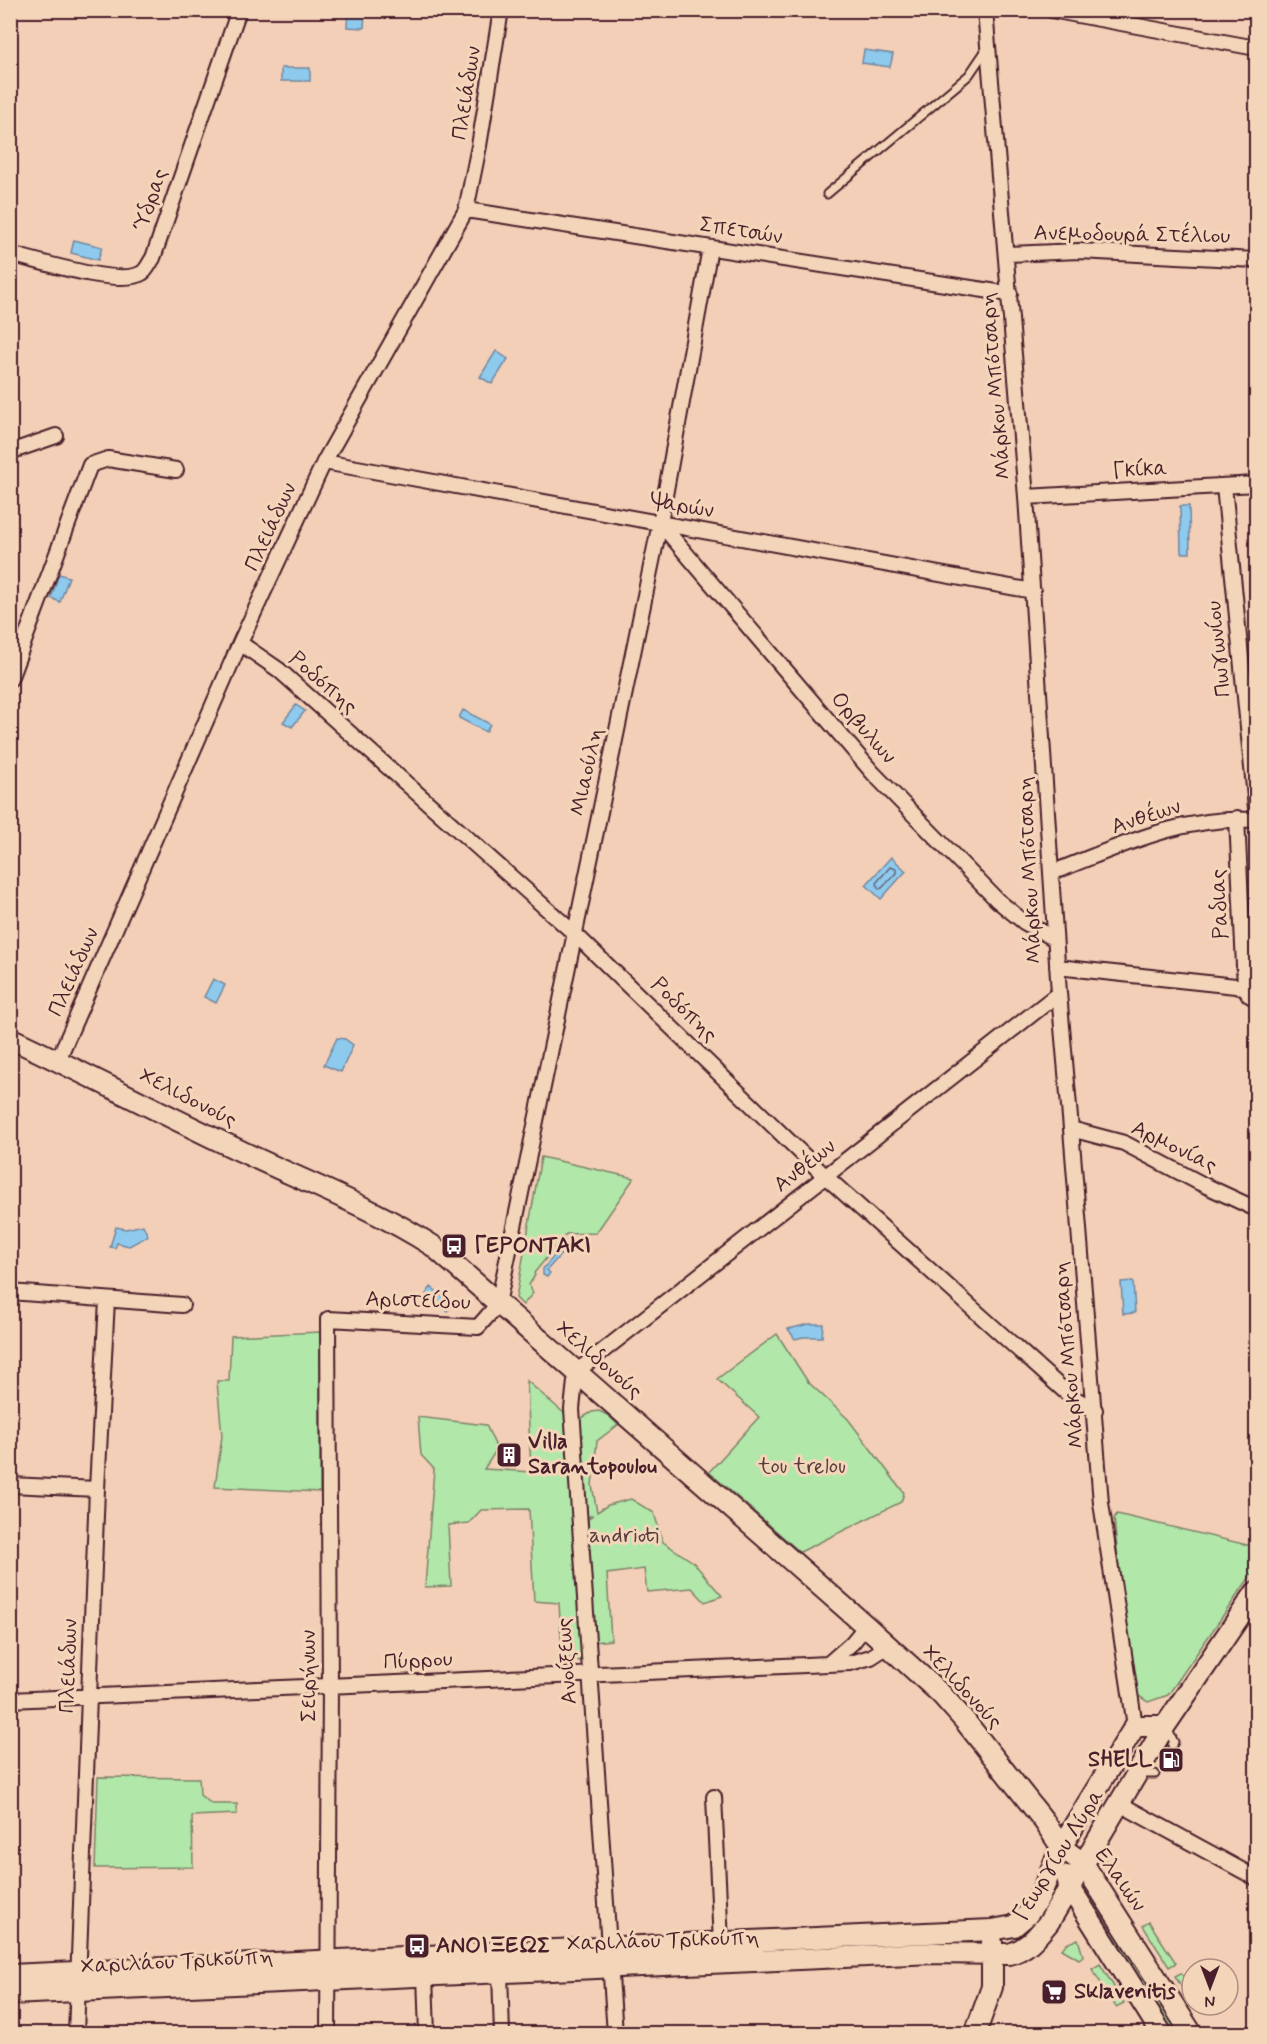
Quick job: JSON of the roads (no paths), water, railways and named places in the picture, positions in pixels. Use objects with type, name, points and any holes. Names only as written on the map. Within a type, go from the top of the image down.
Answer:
[{"type":"main road","name":"Χελιδονούς","points":[[10,1038],[243,1152],[404,1227],[433,1246],[941,1694],[1044,1821],[1061,1847]]},
{"type":"main road","name":"Γεωργίου Λύρα","points":[[993,1954],[1020,1951],[1031,1943],[1049,1922],[1120,1803],[1146,1774],[1166,1726],[1257,1592]]},
{"type":"main road","points":[[1135,1726],[1166,1726]]},
{"type":"main road","name":"Γεωργίου Λύρα","points":[[975,2034],[992,1987],[992,1930],[1014,1926],[1027,1915],[1039,1898],[1061,1847],[1135,1726]]},
{"type":"main road","name":"Ελαιών","points":[[1061,1847],[1083,1863],[1192,2034]]},
{"type":"main road","name":"Ελαιών","points":[[1061,1847],[1069,1886],[1162,2034]]},
{"type":"main road","name":"Χαριλάου Τρικούπη","points":[[328,1971],[425,1975],[500,1972],[721,1943],[992,1930]]},
{"type":"main road","name":"Χαριλάου Τρικούπη","points":[[10,1994],[78,1982],[610,1957],[993,1954]]},
{"type":"main road","name":"Χαριλάου Τρικούπη","points":[[10,1975],[78,1982]]},
{"type":"street","name":"Ύδρας","points":[[10,254],[107,277],[131,277],[144,272],[153,258],[239,10]]},
{"type":"street","name":"Πλειάδων","points":[[58,1060],[240,644],[324,462],[466,210],[479,147],[501,10]]},
{"type":"street","name":"Μάρκου Μπότσαρη","points":[[985,10],[1034,591],[1057,967],[1101,1503],[1135,1726]]},
{"type":"street","points":[[1052,10],[1257,48]]},
{"type":"street","name":"Σπετσών","points":[[466,210],[1010,294]]},
{"type":"street","name":"Μιαούλη","points":[[498,1304],[660,523],[710,248]]},
{"type":"street","name":"Ανεμοδουρά Στέλιου","points":[[1007,254],[1079,251],[1257,260]]},
{"type":"street","points":[[10,452],[56,436]]},
{"type":"street","points":[[10,679],[90,465],[108,459],[176,470]]},
{"type":"street","name":"Ψαρών","points":[[324,462],[1034,591]]},
{"type":"street","name":"Γκίκα","points":[[1026,497],[1257,484]]},
{"type":"street","name":"Πωγωνίου","points":[[1224,486],[1257,808]]},
{"type":"street","name":"Ορβυλων","points":[[660,523],[873,773],[997,900],[1024,922],[1055,939]]},
{"type":"street","name":"Ροδόπης","points":[[240,644],[279,670],[575,934],[825,1176],[1069,1395],[1095,1410]]},
{"type":"street","points":[[1242,670],[1257,670]]},
{"type":"street","name":"Ραδιας","points":[[1237,819],[1250,944],[1245,987]]},
{"type":"street","name":"Ανθέων","points":[[1052,873],[1171,828],[1202,822],[1257,820]]},
{"type":"street","points":[[1057,967],[1245,987],[1249,995],[1257,999]]},
{"type":"street","name":"Ανθέων","points":[[576,1372],[1059,993]]},
{"type":"street","name":"Αρμονίας","points":[[1071,1128],[1124,1143],[1200,1184],[1256,1206]]},
{"type":"street","points":[[10,1292],[182,1305]]},
{"type":"street","name":"Πλειάδων","points":[[76,2034],[97,1489],[107,1300]]},
{"type":"street","name":"Αριστείδου","points":[[328,1319],[478,1328],[498,1304]]},
{"type":"street","name":"Σειρήνων","points":[[328,1319],[330,1686],[328,2034]]},
{"type":"street","name":"Ανοίξεως","points":[[576,1372],[572,1409],[615,2034]]},
{"type":"street","points":[[10,1485],[97,1489]]},
{"type":"street","points":[[828,1664],[866,1626]]},
{"type":"street","name":"Πύρρου","points":[[10,1701],[850,1663],[871,1657],[888,1646]]},
{"type":"street","points":[[714,1797],[721,1943]]},
{"type":"street","points":[[1120,1803],[1257,1878]]},
{"type":"street","points":[[500,1972],[502,2034]]},
{"type":"street","points":[[425,1975],[427,2034]]},
{"type":"lane","points":[[827,194],[962,81],[989,46]]},
{"type":"lane","points":[[1166,1726],[1174,1742],[1172,1745]]},
{"type":"water","points":[[348,11],[365,11],[364,28],[347,27]]},
{"type":"water","points":[[864,50],[893,54],[890,67],[862,63]]},
{"type":"water","points":[[281,68],[310,68],[310,81],[281,81]]},
{"type":"water","points":[[74,240],[102,247],[98,260],[71,253]]},
{"type":"water","points":[[496,351],[508,359],[492,384],[480,377]]},
{"type":"water","points":[[1180,506],[1189,506],[1190,553],[1181,553]]},
{"type":"water","points":[[59,574],[69,577],[60,602],[51,598]]},
{"type":"water","points":[[296,705],[305,711],[292,727],[283,722]]},
{"type":"water","points":[[463,710],[490,724],[486,732],[459,718]]},
{"type":"water","points":[[891,857],[906,871],[881,899],[866,885]]},
{"type":"water","points":[[213,979],[225,985],[216,1003],[204,997]]},
{"type":"water","points":[[337,1038],[345,1039],[353,1045],[341,1072],[324,1065]]},
{"type":"water","points":[[143,1225],[148,1236],[129,1246],[117,1243],[115,1248],[110,1247],[116,1227],[126,1229]]},
{"type":"water","points":[[558,1251],[562,1253],[547,1270],[550,1273],[547,1277],[543,1275],[543,1269]]},
{"type":"water","points":[[1133,1281],[1135,1313],[1123,1314],[1121,1282]]},
{"type":"water","points":[[431,1287],[453,1304],[447,1311],[426,1294]]},
{"type":"water","points":[[809,1324],[823,1324],[822,1337],[795,1339],[788,1329]]},
{"type":"place","name":"ΓΕΡΟΝΤΑΚΙ","points":[[454,1246]]},
{"type":"place","name":"Villa Sarantopoulou","points":[[509,1455]]},
{"type":"place","name":"SHELL","points":[[1171,1760]]},
{"type":"place","name":"ΑΝΟΙΞΕΩΣ","points":[[417,1946]]},
{"type":"place","name":"Sklavenitis","points":[[1054,1992]]},
{"type":"park label","name":"tou trelou","points":[[802,1467]]},
{"type":"park label","name":"andrioti","points":[[624,1536]]}]
